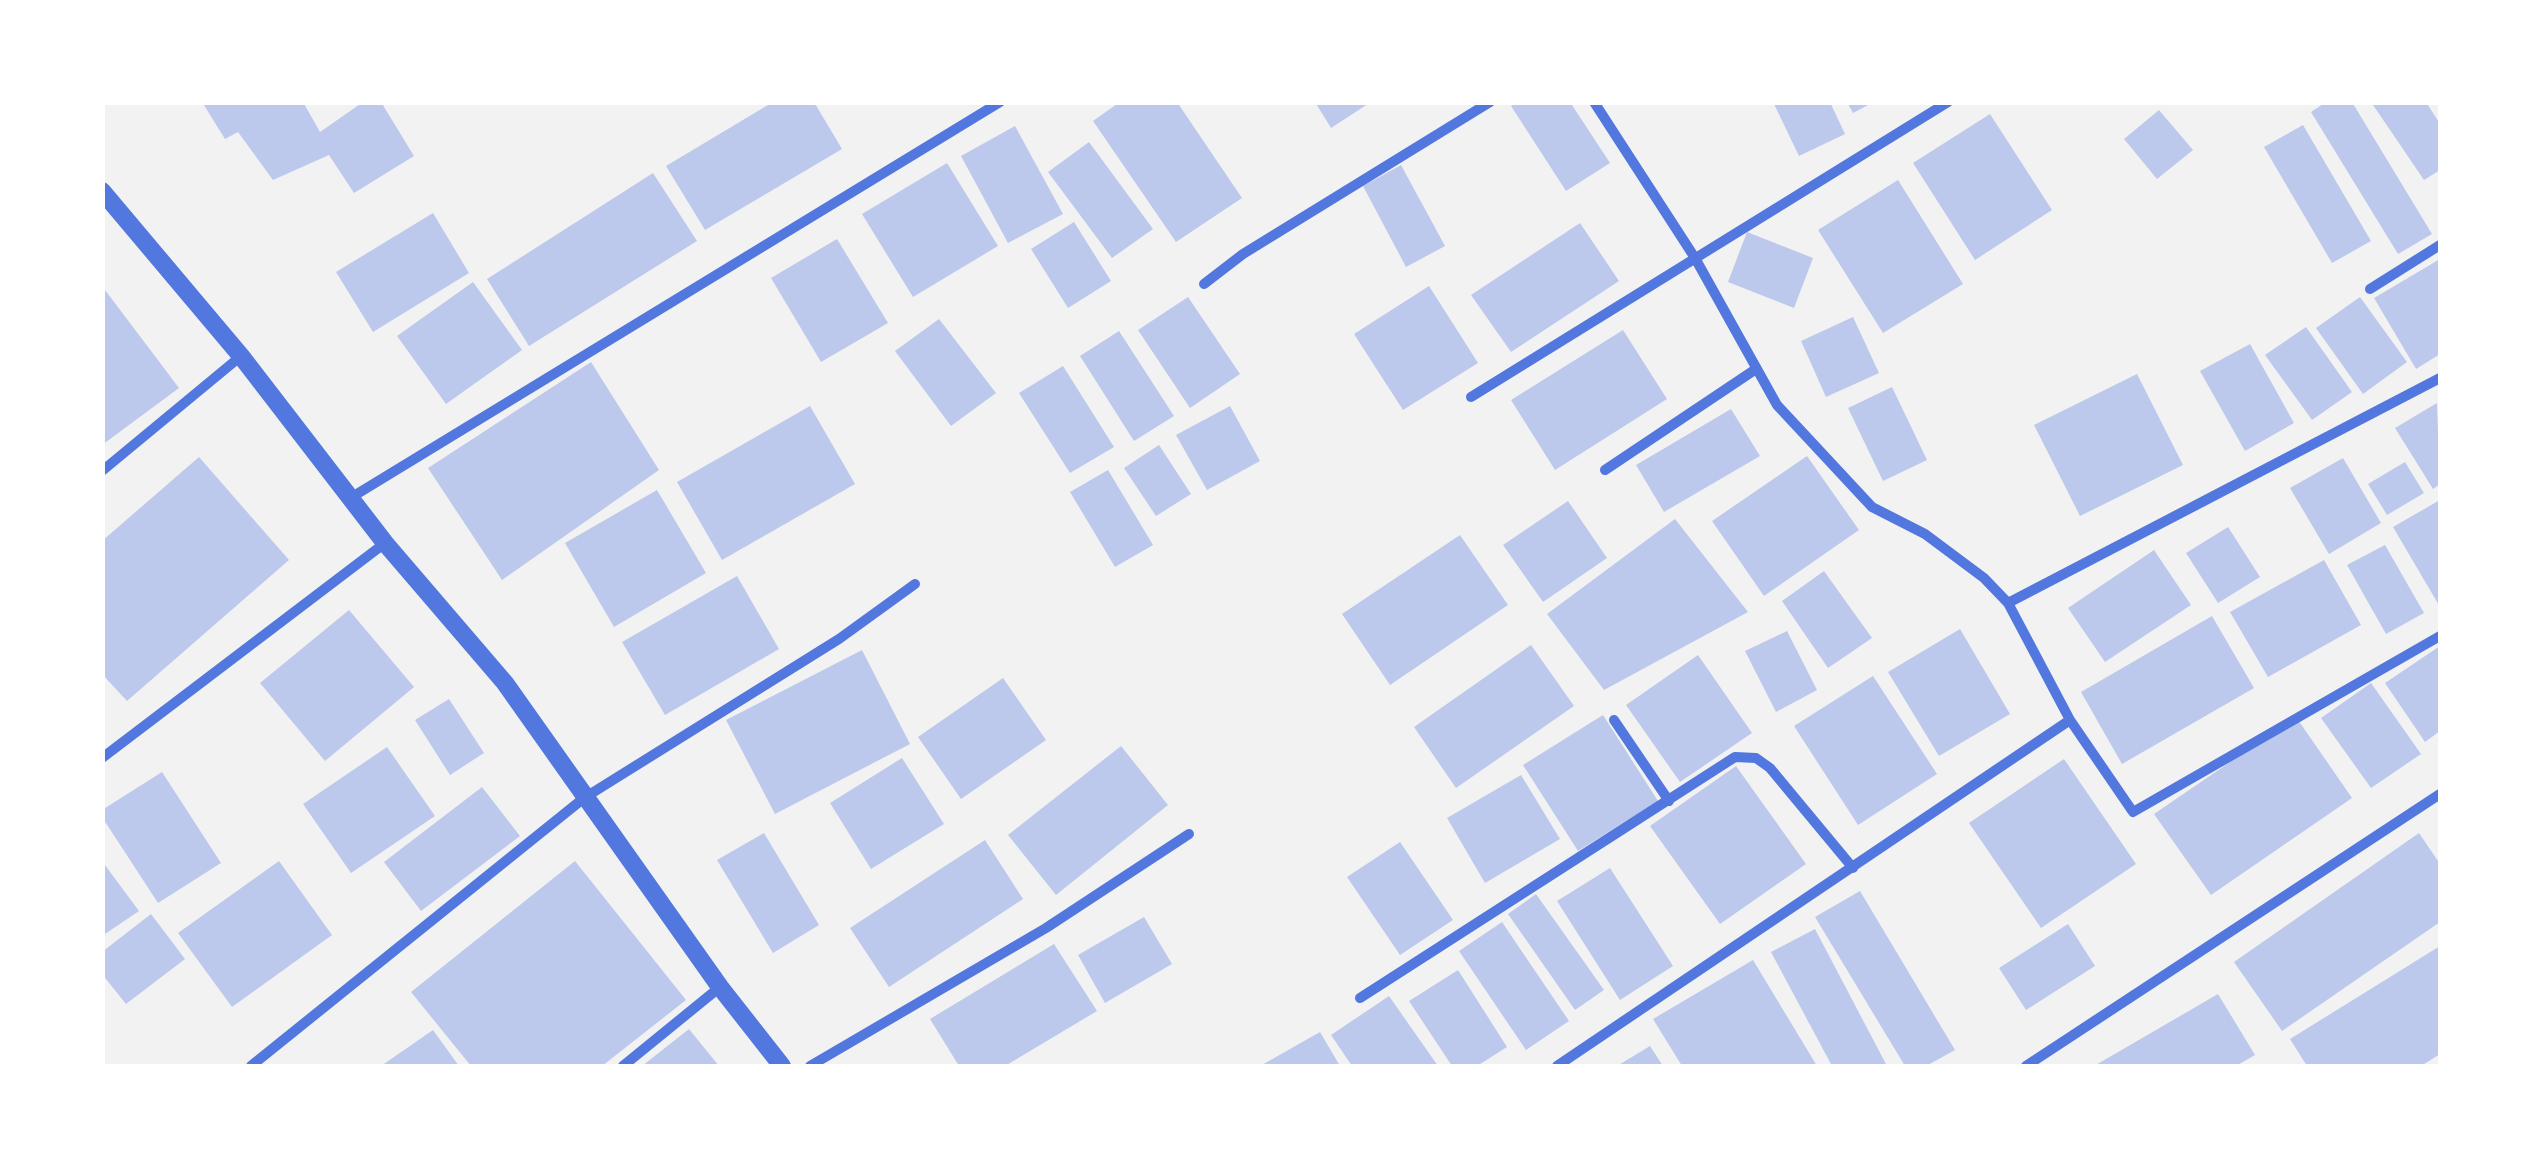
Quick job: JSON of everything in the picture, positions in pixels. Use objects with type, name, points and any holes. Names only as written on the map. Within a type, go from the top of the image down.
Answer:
[{"type":"street","points":[[352,497],[1000,102]]},
{"type":"street","points":[[1204,284],[1243,254],[1490,102]]},
{"type":"street","points":[[1594,102],[1696,258],[1756,368],[1799,432],[1872,507],[1925,534],[1984,578],[2008,603],[2070,720],[2133,812],[2440,636]]},
{"type":"street","points":[[1471,397],[1948,102]]},
{"type":"street","points":[[102,191],[241,356],[384,543],[505,684],[720,988],[782,1066]]},
{"type":"street","points":[[2370,289],[2440,245]]},
{"type":"street","points":[[102,471],[241,356]]},
{"type":"street","points":[[1605,470],[1756,368]]},
{"type":"street","points":[[2008,603],[2440,378]]},
{"type":"street","points":[[102,758],[384,543]]},
{"type":"street","points":[[251,1066],[584,798],[839,639],[914,584]]},
{"type":"street","points":[[1614,720],[1669,800]]},
{"type":"street","points":[[1557,1066],[2070,720]]},
{"type":"street","points":[[1360,998],[1726,760],[1756,758],[1770,768],[1853,868]]},
{"type":"street","points":[[2026,1066],[2438,800]]},
{"type":"street","points":[[810,1066],[1046,928],[1189,834]]},
{"type":"street","points":[[624,1066],[720,988]]},
{"type":"building","points":[[202,102],[303,102],[320,132],[363,102],[381,102],[414,156],[354,193],[329,155],[273,180],[238,132],[225,139]]},
{"type":"building","points":[[773,102],[814,102],[842,149],[705,230],[666,166]]},
{"type":"building","points":[[1120,102],[1177,102],[1242,198],[1176,242],[1093,121]]},
{"type":"building","points":[[1315,102],[1371,102],[1331,128]]},
{"type":"building","points":[[1517,102],[1570,102],[1610,163],[1566,191],[1511,106]]},
{"type":"building","points":[[1773,102],[1830,102],[1845,134],[1799,156]]},
{"type":"building","points":[[1847,102],[1874,102],[1853,113]]},
{"type":"building","points":[[2326,102],[2352,102],[2432,234],[2398,254],[2311,112]]},
{"type":"building","points":[[2371,102],[2426,102],[2440,124],[2440,170],[2424,180]]},
{"type":"building","points":[[2159,110],[2193,150],[2157,179],[2124,139]]},
{"type":"building","points":[[1990,114],[2052,210],[1975,260],[1913,163]]},
{"type":"building","points":[[2303,125],[2371,241],[2332,263],[2264,147]]},
{"type":"building","points":[[1015,126],[1063,214],[1008,243],[961,156]]},
{"type":"building","points":[[1089,142],[1153,229],[1112,258],[1048,172]]},
{"type":"building","points":[[947,163],[998,246],[913,297],[862,214]]},
{"type":"building","points":[[1401,165],[1445,246],[1406,267],[1363,186]]},
{"type":"building","points":[[653,173],[697,241],[529,346],[487,279]]},
{"type":"building","points":[[1898,180],[1963,284],[1883,333],[1818,230]]},
{"type":"building","points":[[433,213],[469,273],[373,332],[336,272]]},
{"type":"building","points":[[1074,222],[1111,281],[1068,308],[1031,249]]},
{"type":"building","points":[[1580,223],[1619,281],[1511,352],[1471,295]]},
{"type":"building","points":[[1747,232],[1813,258],[1794,308],[1728,282]]},
{"type":"building","points":[[837,239],[888,323],[821,362],[771,278]]},
{"type":"building","points":[[2440,259],[2440,354],[2416,369],[2374,298]]},
{"type":"building","points":[[473,282],[522,350],[446,404],[397,336]]},
{"type":"building","points":[[102,286],[179,388],[102,445]]},
{"type":"building","points":[[1429,286],[1478,363],[1403,410],[1354,334]]},
{"type":"building","points":[[1188,297],[1240,374],[1190,408],[1138,330]]},
{"type":"building","points":[[2360,297],[2407,362],[2363,394],[2316,328]]},
{"type":"building","points":[[1853,317],[1879,373],[1826,397],[1801,341]]},
{"type":"building","points":[[939,319],[996,393],[951,426],[895,351]]},
{"type":"building","points":[[2306,327],[2352,392],[2312,420],[2265,355]]},
{"type":"building","points":[[1623,330],[1667,399],[1555,470],[1511,400]]},
{"type":"building","points":[[1119,331],[1174,416],[1134,441],[1080,356]]},
{"type":"building","points":[[2250,344],[2294,423],[2245,451],[2200,371]]},
{"type":"building","points":[[591,362],[659,470],[502,580],[428,468]]},
{"type":"building","points":[[1063,366],[1114,447],[1070,473],[1019,393]]},
{"type":"building","points":[[2137,374],[2183,465],[2080,516],[2034,425]]},
{"type":"building","points":[[1892,387],[1927,460],[1883,481],[1848,408]]},
{"type":"building","points":[[2437,403],[2440,484],[2433,489],[2395,428]]},
{"type":"building","points":[[810,406],[855,484],[722,560],[677,482]]},
{"type":"building","points":[[1230,406],[1260,461],[1207,490],[1176,435]]},
{"type":"building","points":[[1731,409],[1760,456],[1664,512],[1636,465]]},
{"type":"building","points":[[1159,445],[1191,494],[1156,516],[1124,468]]},
{"type":"building","points":[[1807,456],[1859,530],[1764,596],[1712,521]]},
{"type":"building","points":[[199,457],[289,560],[127,701],[102,674],[102,541]]},
{"type":"building","points":[[2343,458],[2381,523],[2329,554],[2290,488]]},
{"type":"building","points":[[2405,462],[2424,493],[2387,515],[2368,484]]},
{"type":"building","points":[[1108,470],[1153,545],[1115,567],[1070,492]]},
{"type":"building","points":[[657,490],[706,573],[614,627],[565,543]]},
{"type":"building","points":[[2440,500],[2440,607],[2393,527]]},
{"type":"building","points":[[1568,501],[1607,558],[1543,602],[1503,545]]},
{"type":"building","points":[[1675,519],[1748,612],[1604,690],[1547,614]]},
{"type":"building","points":[[2228,527],[2260,577],[2218,603],[2186,553]]},
{"type":"building","points":[[1460,535],[1508,605],[1390,685],[1342,614]]},
{"type":"building","points":[[2385,545],[2424,613],[2386,634],[2347,565]]},
{"type":"building","points":[[2154,550],[2191,605],[2105,662],[2068,608]]},
{"type":"building","points":[[2324,560],[2361,625],[2268,677],[2230,612]]},
{"type":"building","points":[[1824,571],[1872,638],[1828,668],[1782,601]]},
{"type":"building","points":[[737,576],[779,649],[665,715],[622,642]]},
{"type":"building","points":[[349,610],[414,687],[325,761],[260,683]]},
{"type":"building","points":[[2212,616],[2254,688],[2122,764],[2081,692]]},
{"type":"building","points":[[1960,629],[2010,714],[1939,756],[1888,672]]},
{"type":"building","points":[[1787,631],[1817,690],[1776,712],[1745,651]]},
{"type":"building","points":[[1531,645],[1574,706],[1456,788],[1414,727]]},
{"type":"building","points":[[2440,646],[2440,731],[2425,742],[2385,683]]},
{"type":"building","points":[[862,650],[910,744],[775,814],[726,720]]},
{"type":"building","points":[[1698,655],[1752,733],[1680,782],[1626,705]]},
{"type":"building","points":[[1873,676],[1937,774],[1858,825],[1794,726]]},
{"type":"building","points":[[1003,678],[1046,740],[961,799],[918,737]]},
{"type":"building","points":[[2371,683],[2421,754],[2371,788],[2321,718]]},
{"type":"building","points":[[449,699],[484,753],[450,775],[415,720]]},
{"type":"building","points":[[1603,715],[1658,801],[1578,851],[1523,765]]},
{"type":"building","points":[[2296,717],[2352,798],[2211,895],[2154,814]]},
{"type":"building","points":[[1121,746],[1168,805],[1056,895],[1008,835]]},
{"type":"building","points":[[387,747],[435,816],[351,873],[303,804]]},
{"type":"building","points":[[902,758],[944,824],[871,869],[830,803]]},
{"type":"building","points":[[2064,759],[2136,864],[2041,928],[1969,823]]},
{"type":"building","points":[[1736,766],[1806,864],[1720,924],[1650,826]]},
{"type":"building","points":[[162,772],[221,863],[158,903],[102,817],[102,810]]},
{"type":"building","points":[[1521,775],[1560,839],[1485,883],[1447,818]]},
{"type":"building","points":[[482,787],[520,836],[421,911],[384,862]]},
{"type":"building","points":[[764,833],[819,925],[773,953],[717,860]]},
{"type":"building","points":[[2419,833],[2440,864],[2440,922],[2282,1031],[2234,962]]},
{"type":"building","points":[[985,840],[1023,899],[889,987],[850,928]]},
{"type":"building","points":[[1400,842],[1453,920],[1400,955],[1347,877]]},
{"type":"building","points":[[102,861],[139,911],[102,936]]},
{"type":"building","points":[[279,861],[332,935],[232,1007],[178,933]]},
{"type":"building","points":[[575,861],[686,1000],[602,1066],[471,1066],[411,992]]},
{"type":"building","points":[[1610,868],[1673,966],[1620,1000],[1557,901]]},
{"type":"building","points":[[1860,891],[1955,1050],[1926,1066],[1905,1066],[1815,917]]},
{"type":"building","points":[[1536,894],[1604,990],[1575,1010],[1508,914]]},
{"type":"building","points":[[151,914],[185,959],[126,1004],[102,974],[102,952]]},
{"type":"building","points":[[1144,917],[1172,964],[1105,1003],[1078,955]]},
{"type":"building","points":[[1502,922],[1569,1021],[1526,1050],[1459,951]]},
{"type":"building","points":[[2068,924],[2095,966],[2026,1010],[1999,968]]},
{"type":"building","points":[[1815,929],[1887,1066],[1832,1066],[1771,952]]},
{"type":"building","points":[[1054,944],[1097,1011],[1005,1066],[959,1066],[930,1019]]},
{"type":"building","points":[[2440,946],[2440,1054],[2421,1066],[2307,1066],[2290,1039]]},
{"type":"building","points":[[1753,960],[1817,1066],[1682,1066],[1653,1019]]},
{"type":"building","points":[[1458,970],[1507,1047],[1477,1066],[1452,1066],[1409,1001]]},
{"type":"building","points":[[2218,994],[2255,1055],[2236,1066],[2094,1066]]},
{"type":"building","points":[[1389,996],[1438,1066],[1352,1066],[1331,1035]]},
{"type":"building","points":[[689,1029],[719,1066],[642,1066]]},
{"type":"building","points":[[433,1030],[459,1066],[381,1066]]},
{"type":"building","points":[[1320,1032],[1340,1066],[1260,1066]]},
{"type":"building","points":[[1650,1046],[1663,1066],[1617,1066]]}]
